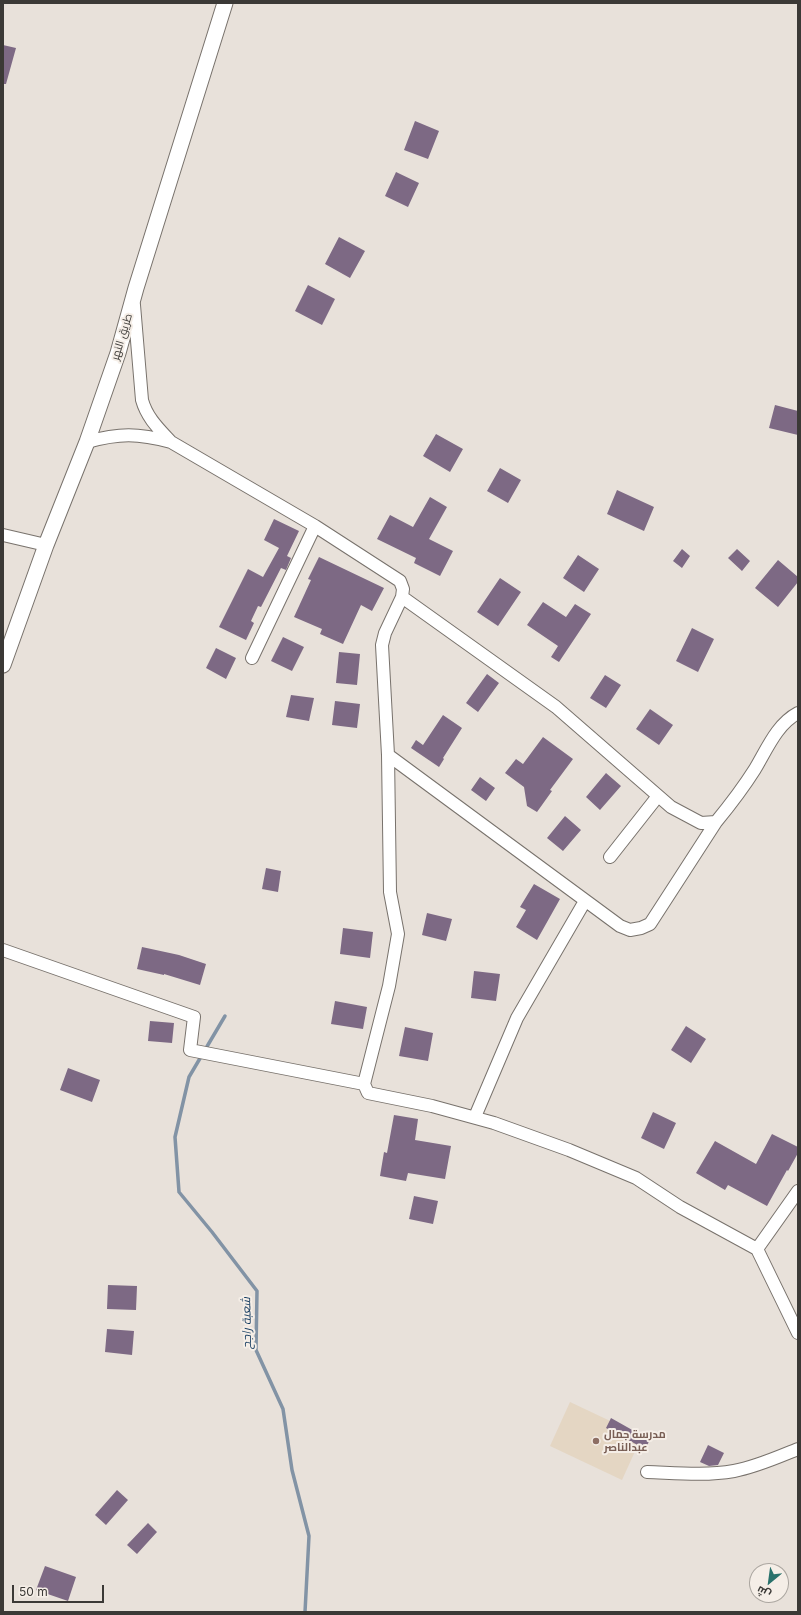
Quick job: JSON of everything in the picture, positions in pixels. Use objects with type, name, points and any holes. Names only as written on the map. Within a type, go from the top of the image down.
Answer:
[{"type":"main road","name":"طريق النهر","points":[[3,665],[46,545],[87,442],[118,353],[225,3]]},
{"type":"street","points":[[133,300],[142,400],[151,420],[171,442]]},
{"type":"street","points":[[87,442],[110,436],[128,435],[148,436],[171,442],[315,526],[400,581],[403,589],[402,597],[385,633],[382,645],[388,755],[390,892],[398,934],[389,986],[364,1084],[368,1093],[432,1106],[494,1123],[569,1150],[636,1178],[680,1207],[757,1249],[798,1333]]},
{"type":"street","points":[[252,658],[315,526]]},
{"type":"street","points":[[3,535],[46,545]]},
{"type":"street","points":[[402,597],[556,707],[671,807],[701,823],[716,822]]},
{"type":"street","points":[[388,755],[585,901],[620,926],[630,930],[641,928],[650,924],[716,822],[729,807],[754,770],[773,738],[790,717],[798,712]]},
{"type":"street","points":[[610,857],[658,796]]},
{"type":"street","points":[[476,1112],[517,1018],[585,901]]},
{"type":"street","points":[[3,950],[194,1017],[190,1050],[364,1084]]},
{"type":"street","points":[[757,1249],[798,1191]]},
{"type":"street","points":[[647,1472],[698,1474],[734,1471],[776,1458],[798,1449]]},
{"type":"shaded area","name":"مدرسة جمال عبدالناصر","points":[[570,1402],[642,1436],[622,1480],[550,1446]]},
{"type":"building","points":[[3,45],[16,48],[6,84],[3,84]]},
{"type":"building","points":[[415,121],[439,131],[428,159],[404,150]]},
{"type":"building","points":[[396,172],[419,183],[408,207],[385,196]]},
{"type":"building","points":[[339,237],[365,251],[350,278],[325,264]]},
{"type":"building","points":[[308,285],[335,299],[322,325],[295,311]]},
{"type":"building","points":[[775,405],[798,411],[798,435],[769,428]]},
{"type":"building","points":[[436,434],[463,449],[450,472],[423,456]]},
{"type":"building","points":[[500,468],[521,480],[508,503],[487,491]]},
{"type":"building","points":[[617,490],[654,507],[644,531],[607,514]]},
{"type":"building","points":[[430,497],[447,507],[429,539],[453,551],[440,576],[414,563],[416,558],[377,539],[390,515],[413,527]]},
{"type":"building","points":[[274,519],[299,531],[287,556],[291,558],[286,570],[281,568],[261,607],[258,606],[251,621],[254,623],[246,640],[219,627],[248,569],[263,577],[279,548],[264,540]]},
{"type":"building","points":[[682,549],[690,556],[682,568],[673,561]]},
{"type":"building","points":[[737,549],[750,561],[742,571],[728,558]]},
{"type":"building","points":[[578,555],[599,569],[584,592],[563,578]]},
{"type":"building","points":[[319,557],[384,588],[372,611],[361,605],[343,644],[320,634],[322,629],[294,617],[311,580],[308,579]]},
{"type":"building","points":[[778,560],[798,577],[798,582],[778,607],[755,588]]},
{"type":"building","points":[[500,578],[521,592],[498,626],[477,612]]},
{"type":"building","points":[[543,602],[566,617],[575,604],[591,614],[559,662],[551,657],[558,646],[527,625]]},
{"type":"building","points":[[692,628],[714,639],[698,672],[676,661]]},
{"type":"building","points":[[283,637],[304,647],[292,671],[271,661]]},
{"type":"building","points":[[216,648],[236,658],[226,679],[206,668]]},
{"type":"building","points":[[339,652],[360,654],[357,685],[336,683]]},
{"type":"building","points":[[487,674],[499,683],[478,712],[466,703]]},
{"type":"building","points":[[605,675],[621,685],[606,708],[590,698]]},
{"type":"building","points":[[291,695],[314,698],[309,721],[286,717]]},
{"type":"building","points":[[335,701],[360,704],[357,728],[332,725]]},
{"type":"building","points":[[650,709],[673,725],[659,745],[636,729]]},
{"type":"building","points":[[443,715],[462,728],[439,767],[411,748],[416,740],[423,745]]},
{"type":"building","points":[[543,737],[573,759],[550,790],[552,791],[537,812],[527,806],[524,787],[505,773],[516,759],[523,764]]},
{"type":"building","points":[[606,773],[621,786],[600,810],[586,797]]},
{"type":"building","points":[[480,777],[495,788],[486,801],[471,790]]},
{"type":"building","points":[[565,816],[581,830],[563,851],[547,838]]},
{"type":"building","points":[[266,868],[281,871],[278,892],[262,889]]},
{"type":"building","points":[[534,884],[560,899],[537,940],[516,927],[526,910],[520,907]]},
{"type":"building","points":[[427,913],[452,919],[446,941],[422,935]]},
{"type":"building","points":[[343,928],[373,932],[370,958],[340,954]]},
{"type":"building","points":[[142,947],[179,955],[206,964],[200,985],[164,974],[137,969]]},
{"type":"building","points":[[474,971],[500,974],[496,1001],[471,998]]},
{"type":"building","points":[[335,1001],[367,1007],[363,1029],[331,1024]]},
{"type":"building","points":[[150,1021],[174,1023],[172,1043],[148,1041]]},
{"type":"building","points":[[686,1026],[706,1039],[691,1063],[671,1050]]},
{"type":"building","points":[[405,1027],[433,1033],[428,1061],[399,1056]]},
{"type":"building","points":[[68,1068],[100,1080],[92,1102],[60,1090]]},
{"type":"building","points":[[653,1112],[676,1123],[664,1149],[641,1138]]},
{"type":"building","points":[[394,1115],[418,1119],[415,1140],[451,1146],[445,1179],[408,1173],[406,1181],[380,1176],[384,1152],[387,1153]]},
{"type":"building","points":[[772,1134],[798,1147],[798,1153],[767,1206],[728,1185],[725,1190],[696,1173],[715,1141],[756,1164]]},
{"type":"building","points":[[414,1196],[438,1201],[433,1224],[409,1219]]},
{"type":"building","points":[[108,1285],[137,1286],[136,1310],[107,1309]]},
{"type":"building","points":[[107,1329],[134,1331],[132,1355],[105,1352]]},
{"type":"building","points":[[611,1418],[650,1440],[645,1449],[606,1428]]},
{"type":"building","points":[[708,1445],[724,1453],[718,1465],[709,1466],[700,1462]]},
{"type":"building","points":[[117,1490],[128,1500],[106,1525],[95,1515]]},
{"type":"building","points":[[148,1523],[157,1532],[137,1554],[127,1545]]},
{"type":"building","points":[[45,1566],[76,1577],[68,1601],[36,1590]]},
{"type":"waterway","name":"شعبة راجح","points":[[225,1016],[189,1077],[175,1137],[179,1192],[257,1291],[256,1350],[283,1409],[292,1470],[309,1536],[305,1612]]},
{"type":"place","name":"مدرسة جمال عبدالناصر","points":[[596,1441]]}]
